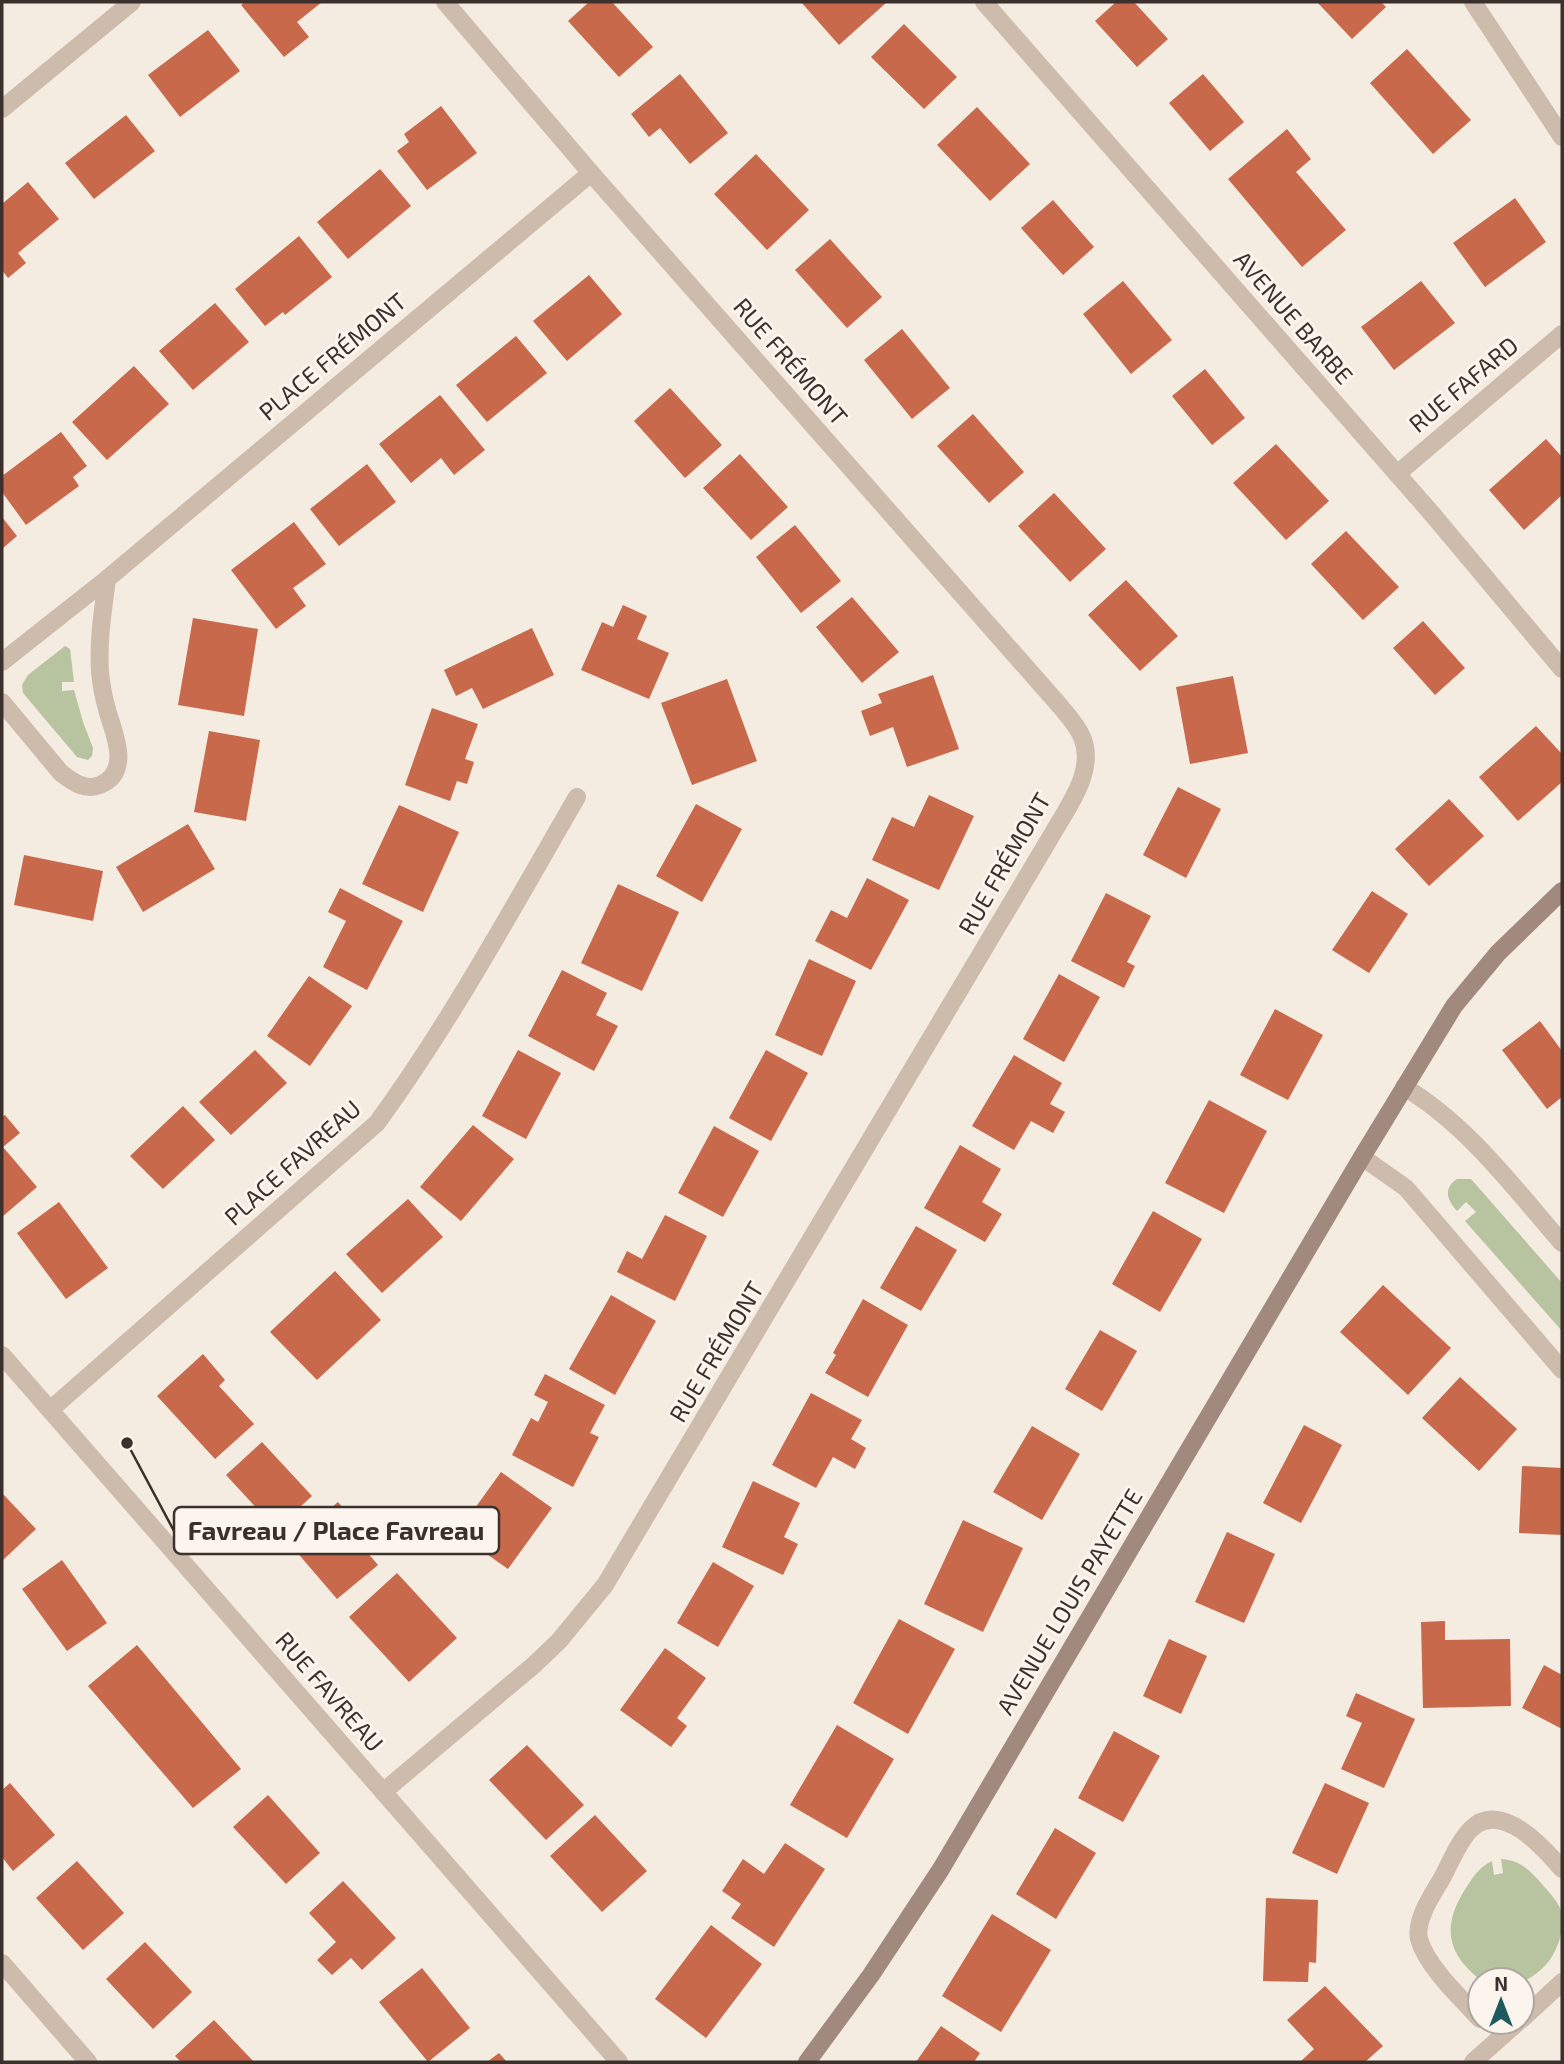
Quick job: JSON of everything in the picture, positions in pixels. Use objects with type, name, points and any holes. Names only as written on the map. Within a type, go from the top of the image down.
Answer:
[{"type":"street","points":[[2,109],[132,2]]},
{"type":"street","name":"RUE FRÉMONT","points":[[383,1792],[535,1664],[559,1641],[605,1585],[1053,833],[1085,767],[1085,747],[1081,735],[1060,706],[444,2]]},
{"type":"street","name":"AVENUE BARBE","points":[[984,2],[1397,474],[1562,668]]},
{"type":"street","points":[[1473,2],[1562,137]]},
{"type":"street","name":"PLACE FRÉMONT","points":[[2,662],[107,579],[591,173]]},
{"type":"street","name":"RUE FAFARD","points":[[1397,474],[1562,334]]},
{"type":"street","points":[[2,702],[61,773],[72,782],[82,787],[92,787],[111,778],[117,769],[118,742],[103,693],[99,650],[107,579]]},
{"type":"street","name":"PLACE FAVREAU","points":[[50,1409],[377,1123],[406,1083],[479,965],[577,797]]},
{"type":"street","name":"AVENUE LOUIS PAYETTE","points":[[807,2062],[871,1976],[941,1870],[1454,1006],[1483,969],[1562,891]]},
{"type":"street","points":[[1404,1087],[1437,1109],[1465,1135],[1562,1243]]},
{"type":"street","points":[[1362,1157],[1406,1188],[1562,1370]]},
{"type":"street","name":"RUE FAVREAU","points":[[2,1355],[619,2062]]},
{"type":"street","points":[[1466,2004],[1428,1957],[1418,1929],[1437,1886],[1468,1831],[1484,1821],[1494,1820],[1517,1828],[1532,1837],[1562,1870]]},
{"type":"street","points":[[2,1963],[88,2062]]},
{"type":"street","points":[[1536,2006],[1562,1982]]},
{"type":"street","points":[[1495,2036],[1499,2040]]},
{"type":"street","points":[[1473,2062],[1503,2036]]},
{"type":"green space","points":[[65,646],[70,649],[74,682],[62,682],[62,691],[74,690],[93,748],[92,756],[88,760],[77,757],[23,693],[22,685],[28,675]]},
{"type":"green space","points":[[1457,1179],[1471,1179],[1562,1283],[1562,1331],[1465,1221],[1476,1212],[1466,1202],[1457,1211],[1454,1207],[1448,1190]]},
{"type":"green space","points":[[1501,1859],[1523,1866],[1553,1897],[1562,1914],[1557,1946],[1547,1963],[1536,1974],[1536,1966],[1466,1966],[1454,1948],[1451,1937],[1453,1914],[1474,1876],[1492,1861],[1494,1875],[1503,1873]]},
{"type":"building","points":[[245,2],[322,2],[297,22],[309,37],[284,57],[241,5]]},
{"type":"building","points":[[589,2],[612,2],[653,47],[619,77],[568,21]]},
{"type":"building","points":[[801,2],[887,2],[839,45]]},
{"type":"building","points":[[1116,2],[1134,2],[1168,39],[1137,67],[1095,21]]},
{"type":"building","points":[[1317,2],[1381,2],[1386,7],[1352,39]]},
{"type":"building","points":[[904,24],[957,77],[924,109],[871,57]]},
{"type":"building","points":[[208,30],[240,71],[180,117],[148,75]]},
{"type":"building","points":[[1407,49],[1471,120],[1433,154],[1370,83]]},
{"type":"building","points":[[680,74],[728,133],[690,164],[660,128],[649,137],[631,114]]},
{"type":"building","points":[[1203,74],[1244,122],[1210,151],[1169,103]]},
{"type":"building","points":[[441,106],[477,153],[427,190],[397,151],[409,142],[404,134]]},
{"type":"building","points":[[977,107],[1030,164],[990,201],[937,145]]},
{"type":"building","points":[[126,115],[155,151],[94,199],[65,163]]},
{"type":"building","points":[[1287,129],[1311,159],[1296,172],[1346,230],[1302,267],[1228,179]]},
{"type":"building","points":[[756,154],[809,210],[767,250],[714,194]]},
{"type":"building","points":[[380,169],[411,206],[348,259],[317,222]]},
{"type":"building","points":[[28,182],[59,219],[18,253],[26,263],[8,278],[2,270],[2,204]]},
{"type":"building","points":[[1515,198],[1546,242],[1485,287],[1453,243]]},
{"type":"building","points":[[1053,200],[1094,247],[1063,275],[1021,228]]},
{"type":"building","points":[[299,236],[332,277],[285,315],[283,312],[265,326],[235,289]]},
{"type":"building","points":[[830,239],[882,297],[847,328],[795,270]]},
{"type":"building","points":[[589,275],[622,314],[567,361],[533,321]]},
{"type":"building","points":[[1123,281],[1172,340],[1131,374],[1083,314]]},
{"type":"building","points":[[1421,281],[1455,323],[1394,370],[1361,327]]},
{"type":"building","points":[[215,303],[249,342],[193,390],[159,351]]},
{"type":"building","points":[[902,329],[950,388],[912,419],[864,360]]},
{"type":"building","points":[[516,336],[547,373],[487,422],[456,385]]},
{"type":"building","points":[[134,366],[169,404],[107,460],[72,422]]},
{"type":"building","points":[[1205,369],[1245,418],[1212,445],[1172,396]]},
{"type":"building","points":[[670,388],[722,445],[685,478],[634,421]]},
{"type":"building","points":[[440,395],[485,450],[454,475],[441,458],[411,483],[379,444]]},
{"type":"building","points":[[973,414],[1024,472],[989,503],[937,446]]},
{"type":"building","points":[[61,432],[87,466],[73,477],[79,486],[26,525],[2,492],[2,476]]},
{"type":"building","points":[[1546,439],[1562,457],[1562,495],[1524,530],[1489,490]]},
{"type":"building","points":[[1276,444],[1329,501],[1286,540],[1233,483]]},
{"type":"building","points":[[740,454],[788,507],[751,540],[703,488]]},
{"type":"building","points":[[367,464],[396,502],[339,546],[310,509]]},
{"type":"building","points":[[1054,493],[1106,549],[1070,582],[1018,526]]},
{"type":"building","points":[[2,517],[17,536],[2,549]]},
{"type":"building","points":[[294,522],[326,564],[293,588],[306,606],[276,629],[231,570]]},
{"type":"building","points":[[795,525],[841,581],[801,613],[756,557]]},
{"type":"building","points":[[1346,531],[1399,587],[1363,620],[1311,564]]},
{"type":"building","points":[[1126,580],[1178,636],[1140,671],[1088,615]]},
{"type":"building","points":[[852,597],[899,652],[862,683],[816,627]]},
{"type":"building","points":[[623,605],[647,616],[637,639],[669,653],[649,699],[581,670],[602,622],[613,627]]},
{"type":"building","points":[[193,618],[258,629],[244,716],[178,705]]},
{"type":"building","points":[[1423,621],[1465,668],[1435,695],[1393,648]]},
{"type":"building","points":[[532,628],[554,675],[483,709],[472,688],[456,696],[444,670]]},
{"type":"building","points":[[933,675],[959,749],[907,767],[893,727],[870,736],[861,711],[882,703],[878,694]]},
{"type":"building","points":[[1233,676],[1248,753],[1190,764],[1176,687]]},
{"type":"building","points":[[727,679],[757,761],[692,785],[661,703]]},
{"type":"building","points":[[432,708],[478,724],[465,759],[474,762],[467,784],[457,781],[450,801],[405,785]]},
{"type":"building","points":[[1536,726],[1562,754],[1562,782],[1518,821],[1479,777]]},
{"type":"building","points":[[209,731],[260,740],[246,821],[194,812]]},
{"type":"building","points":[[1178,787],[1221,809],[1186,878],[1143,855]]},
{"type":"building","points":[[929,795],[974,816],[939,890],[872,860],[892,817],[914,827]]},
{"type":"building","points":[[1449,799],[1484,836],[1429,886],[1395,849]]},
{"type":"building","points":[[696,804],[742,829],[702,902],[656,876]]},
{"type":"building","points":[[399,805],[459,832],[423,912],[362,884]]},
{"type":"building","points":[[188,824],[215,869],[143,912],[116,867]]},
{"type":"building","points":[[24,855],[103,871],[93,921],[14,905]]},
{"type":"building","points":[[867,878],[909,900],[871,970],[815,941],[831,910],[847,918]]},
{"type":"building","points":[[618,884],[679,912],[642,991],[581,963]]},
{"type":"building","points":[[340,888],[403,921],[367,990],[323,967],[346,921],[328,912]]},
{"type":"building","points":[[1372,891],[1408,914],[1369,973],[1332,950]]},
{"type":"building","points":[[1106,893],[1151,916],[1127,962],[1135,966],[1124,988],[1071,961]]},
{"type":"building","points":[[809,959],[856,981],[822,1056],[775,1035]]},
{"type":"building","points":[[562,970],[607,993],[596,1015],[618,1026],[594,1071],[528,1036]]},
{"type":"building","points":[[1059,974],[1100,997],[1064,1062],[1023,1039]]},
{"type":"building","points":[[309,976],[352,1006],[310,1066],[267,1036]]},
{"type":"building","points":[[1275,1009],[1323,1035],[1288,1100],[1240,1075]]},
{"type":"building","points":[[1540,1021],[1562,1051],[1562,1097],[1547,1109],[1502,1050]]},
{"type":"building","points":[[255,1050],[287,1083],[231,1135],[199,1102]]},
{"type":"building","points":[[518,1050],[561,1073],[526,1139],[482,1116]]},
{"type":"building","points":[[766,1050],[808,1073],[771,1141],[729,1118]]},
{"type":"building","points":[[1014,1055],[1062,1083],[1050,1104],[1065,1112],[1053,1133],[1031,1121],[1014,1150],[972,1126]]},
{"type":"building","points":[[1209,1100],[1267,1131],[1224,1213],[1165,1183]]},
{"type":"building","points":[[183,1106],[215,1140],[163,1189],[130,1156]]},
{"type":"building","points":[[5,1115],[20,1133],[3,1147],[37,1187],[2,1217],[2,1117]]},
{"type":"building","points":[[473,1125],[514,1159],[461,1221],[420,1187]]},
{"type":"building","points":[[714,1126],[759,1151],[723,1217],[678,1193]]},
{"type":"building","points":[[960,1145],[1001,1169],[982,1202],[1002,1214],[985,1242],[924,1208]]},
{"type":"building","points":[[408,1199],[443,1237],[382,1293],[346,1254]]},
{"type":"building","points":[[59,1202],[108,1268],[66,1299],[17,1233]]},
{"type":"building","points":[[1153,1211],[1202,1239],[1160,1312],[1112,1284]]},
{"type":"building","points":[[665,1215],[707,1236],[675,1301],[617,1272],[627,1251],[642,1259]]},
{"type":"building","points":[[916,1226],[957,1250],[921,1311],[880,1288]]},
{"type":"building","points":[[335,1271],[381,1320],[317,1380],[270,1332]]},
{"type":"building","points":[[1383,1285],[1451,1348],[1408,1395],[1340,1332]]},
{"type":"building","points":[[611,1295],[656,1321],[615,1395],[569,1369]]},
{"type":"building","points":[[863,1299],[908,1325],[868,1397],[825,1373]]},
{"type":"building","points":[[1100,1330],[1137,1351],[1102,1411],[1065,1389]]},
{"type":"building","points":[[203,1354],[225,1380],[219,1386],[254,1424],[215,1459],[157,1396]]},
{"type":"building","points":[[545,1374],[605,1405],[590,1433],[599,1437],[573,1487],[512,1455],[531,1418],[538,1422],[548,1402],[534,1395]]},
{"type":"building","points":[[1460,1377],[1517,1429],[1479,1471],[1422,1418]]},
{"type":"building","points":[[811,1393],[862,1420],[851,1439],[866,1448],[855,1469],[833,1457],[816,1488],[772,1465]]},
{"type":"building","points":[[1304,1425],[1342,1445],[1301,1523],[1263,1503]]},
{"type":"building","points":[[1032,1426],[1080,1454],[1042,1520],[993,1492]]},
{"type":"building","points":[[262,1442],[312,1496],[276,1529],[226,1475]]},
{"type":"building","points":[[1522,1466],[1562,1468],[1562,1535],[1519,1533]]},
{"type":"building","points":[[501,1472],[552,1508],[508,1569],[457,1533]]},
{"type":"building","points":[[753,1481],[800,1503],[784,1537],[798,1544],[783,1575],[722,1547]]},
{"type":"building","points":[[2,1493],[36,1529],[2,1561]]},
{"type":"building","points":[[338,1502],[353,1520],[345,1526],[378,1565],[337,1599],[289,1543]]},
{"type":"building","points":[[963,1520],[1023,1548],[983,1632],[924,1604]]},
{"type":"building","points":[[1227,1532],[1275,1554],[1244,1623],[1195,1602]]},
{"type":"building","points":[[62,1560],[107,1623],[67,1651],[22,1589]]},
{"type":"building","points":[[713,1562],[754,1586],[718,1647],[677,1623]]},
{"type":"building","points":[[397,1573],[457,1638],[409,1682],[349,1617]]},
{"type":"building","points":[[899,1619],[955,1649],[908,1734],[853,1703]]},
{"type":"building","points":[[1445,1621],[1445,1640],[1510,1639],[1511,1706],[1423,1708],[1421,1622]]},
{"type":"building","points":[[1169,1639],[1207,1656],[1181,1714],[1143,1696]]},
{"type":"building","points":[[137,1645],[241,1769],[193,1808],[88,1686]]},
{"type":"building","points":[[665,1648],[706,1678],[677,1718],[687,1726],[671,1747],[620,1710]]},
{"type":"building","points":[[1544,1665],[1562,1675],[1562,1729],[1522,1708]]},
{"type":"building","points":[[1356,1693],[1415,1719],[1384,1788],[1341,1769],[1362,1723],[1346,1716]]},
{"type":"building","points":[[837,1725],[894,1759],[847,1838],[790,1805]]},
{"type":"building","points":[[1114,1731],[1160,1756],[1123,1822],[1078,1798]]},
{"type":"building","points":[[527,1745],[584,1805],[546,1840],[489,1780]]},
{"type":"building","points":[[10,1783],[55,1835],[13,1871],[2,1857],[2,1790]]},
{"type":"building","points":[[1325,1783],[1369,1803],[1337,1874],[1292,1853]]},
{"type":"building","points":[[268,1795],[320,1853],[286,1884],[233,1827]]},
{"type":"building","points":[[595,1815],[647,1871],[602,1912],[550,1856]]},
{"type":"building","points":[[1055,1828],[1096,1853],[1056,1919],[1016,1894]]},
{"type":"building","points":[[785,1843],[825,1869],[774,1947],[731,1918],[741,1904],[722,1891],[743,1859],[764,1874]]},
{"type":"building","points":[[77,1861],[124,1913],[83,1950],[36,1898]]},
{"type":"building","points":[[343,1881],[396,1938],[362,1970],[351,1958],[332,1975],[317,1960],[336,1942],[309,1913]]},
{"type":"building","points":[[1266,1898],[1318,1900],[1316,1963],[1309,1962],[1308,1982],[1263,1981]]},
{"type":"building","points":[[992,1914],[1051,1950],[1001,2032],[942,1996]]},
{"type":"building","points":[[711,1925],[762,1964],[706,2038],[655,1999]]},
{"type":"building","points":[[145,1942],[192,1992],[153,2029],[106,1979]]},
{"type":"building","points":[[422,1968],[470,2028],[428,2062],[379,2002]]},
{"type":"building","points":[[1325,1986],[1383,2046],[1365,2062],[1300,2062],[1314,2049],[1287,2020]]},
{"type":"building","points":[[214,2020],[254,2062],[181,2062],[175,2056]]},
{"type":"building","points":[[941,2026],[980,2053],[974,2062],[916,2062]]},
{"type":"building","points":[[499,2053],[507,2062],[487,2062]]},
{"type":"place","name":"Favreau / Place Favreau","points":[[127,1443]]}]
